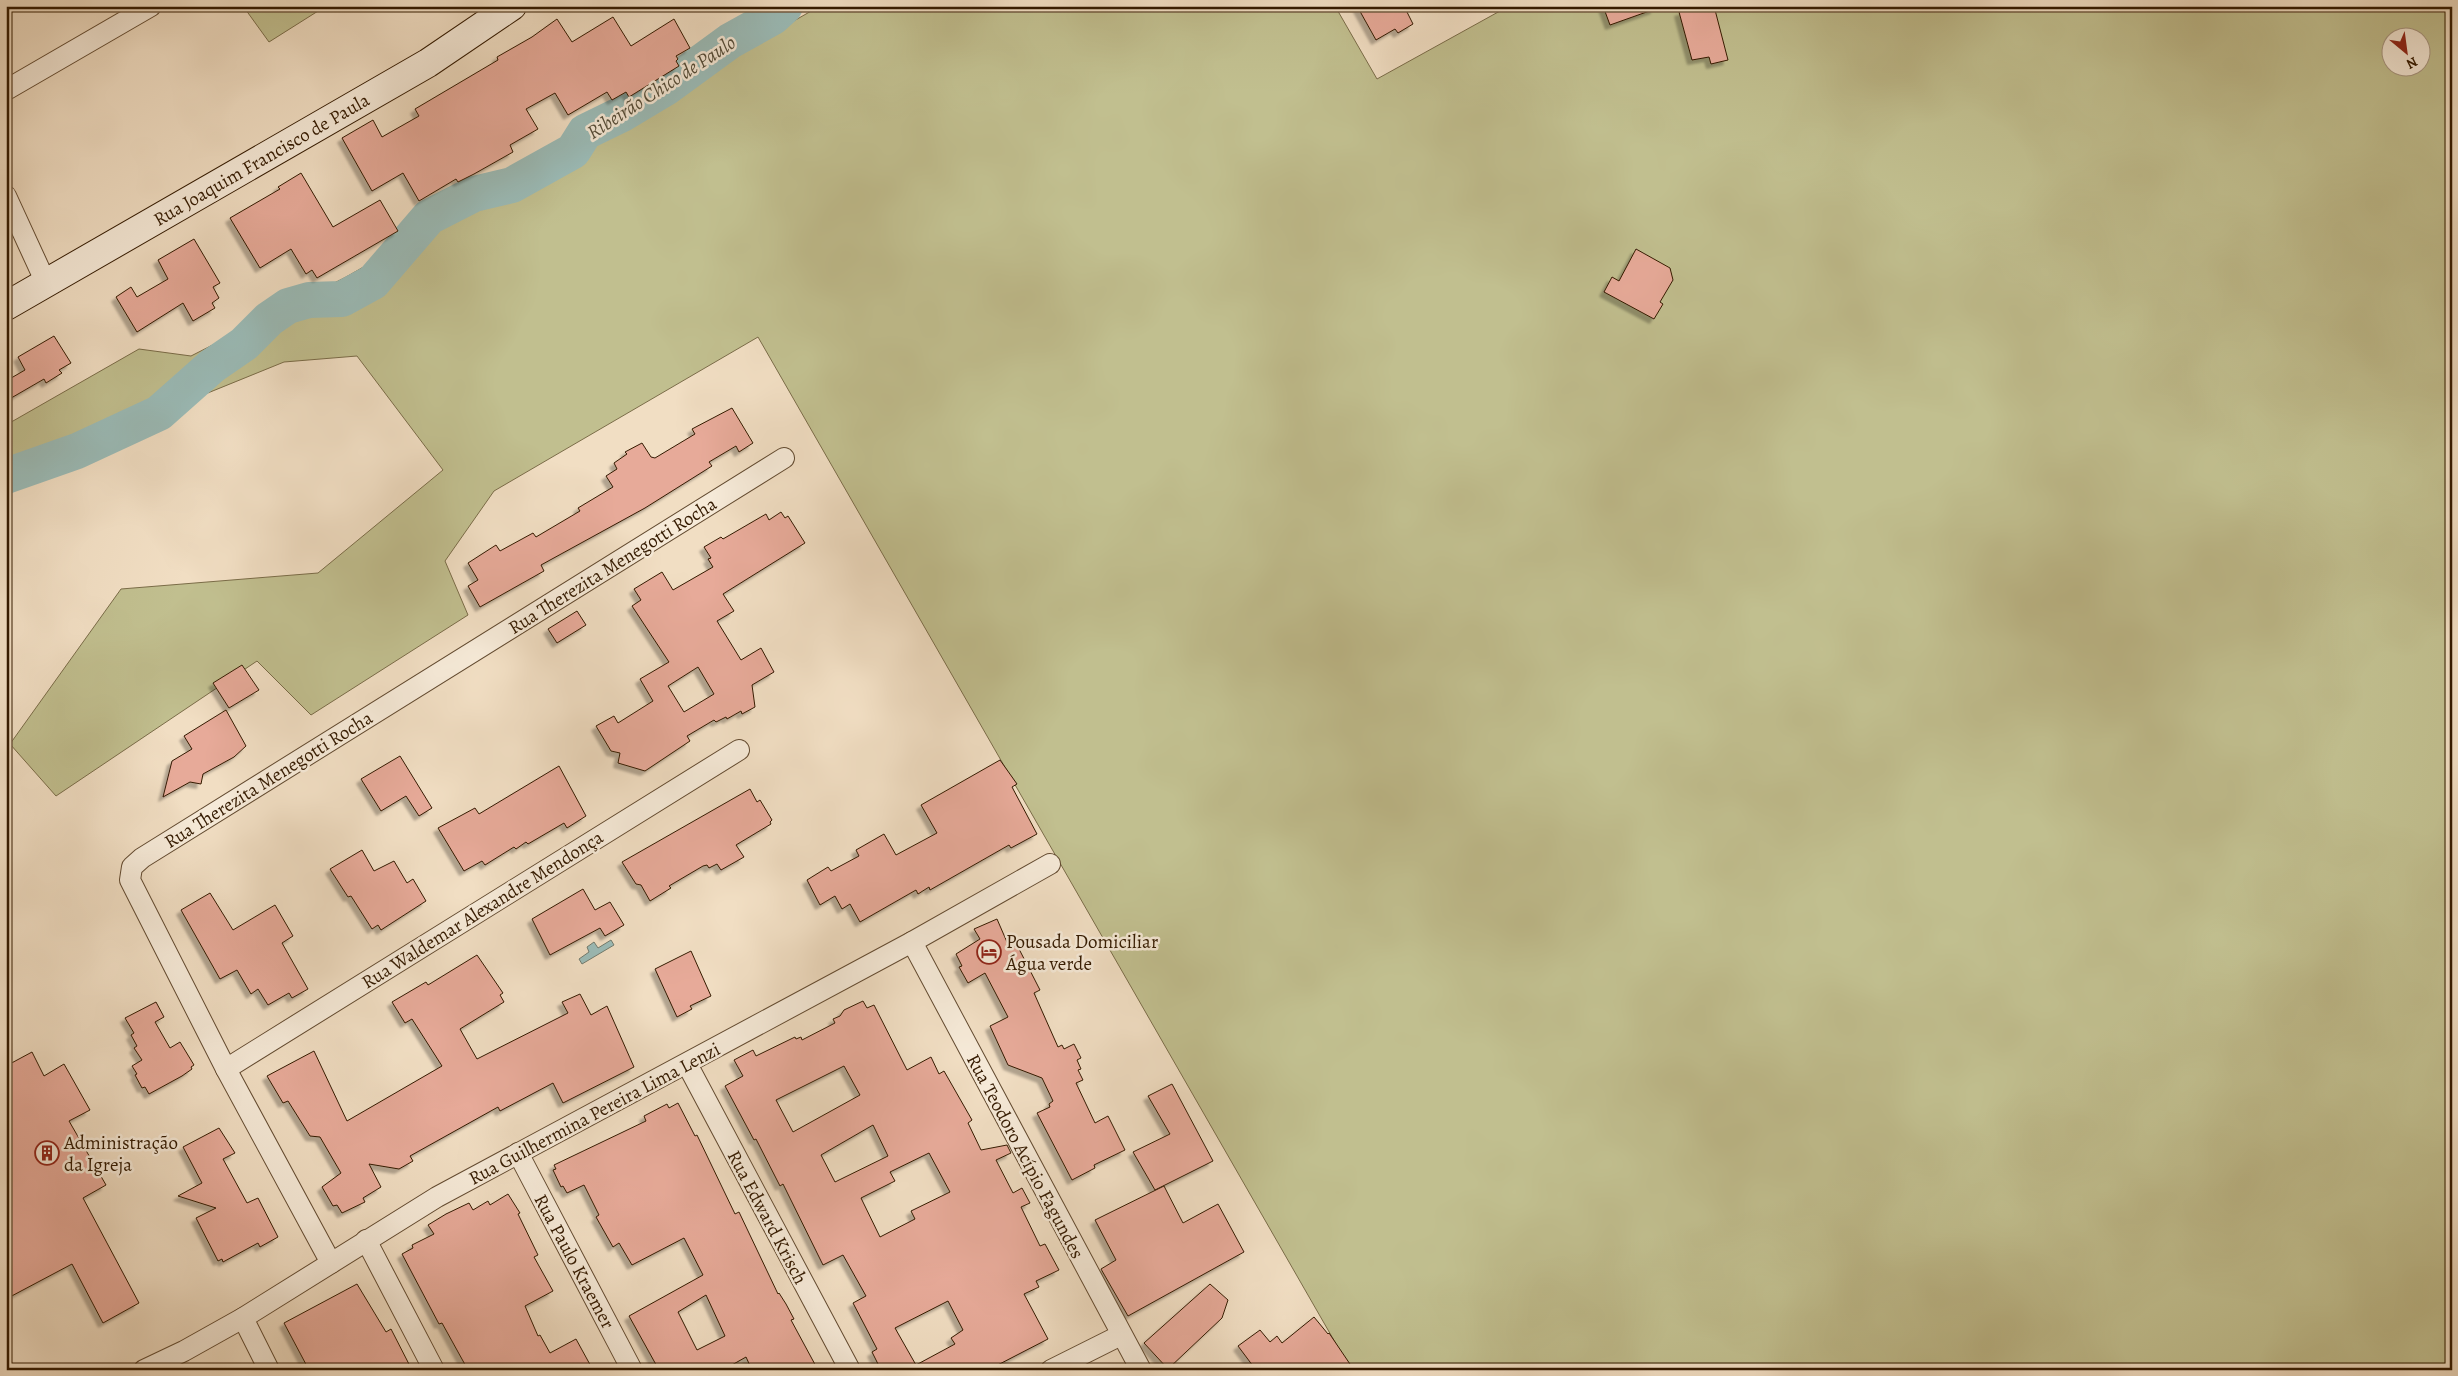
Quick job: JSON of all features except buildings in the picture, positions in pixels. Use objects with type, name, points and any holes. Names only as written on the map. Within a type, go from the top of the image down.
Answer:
[{"type":"main road","name":"Rua Joaquim Francisco de Paula","points":[[6,306],[428,63],[512,6]]},
{"type":"street","points":[[6,90],[151,6]]},
{"type":"street","points":[[6,196],[46,282]]},
{"type":"street","name":"Rua Therezita Menegotti Rocha","points":[[331,1263],[226,1069],[130,880],[132,867],[150,853],[784,458]]},
{"type":"street","name":"Rua Waldemar Alexandre Mendonça","points":[[226,1069],[739,750]]},
{"type":"street","name":"Rua Guilhermina Pereira Lima Lenzi","points":[[144,1370],[184,1351],[243,1318],[437,1197],[912,942],[1050,864]]},
{"type":"street","name":"Rua Teodoro Acípio Fagundes","points":[[912,942],[1141,1370]]},
{"type":"street","name":"Rua Edward Krisch","points":[[687,1064],[850,1370]]},
{"type":"street","name":"Rua Paulo Kraemer","points":[[518,1153],[632,1370]]},
{"type":"street","points":[[366,1240],[434,1370]]},
{"type":"street","points":[[243,1318],[270,1370]]},
{"type":"street","points":[[1051,1370],[1121,1335]]},
{"type":"shaded area","points":[[243,6],[326,6],[269,42]]},
{"type":"shaded area","points":[[820,6],[1335,6],[1377,79],[1509,6],[2452,6],[2452,1370],[1351,1370],[758,337],[494,491],[445,561],[468,615],[311,715],[257,661],[56,796],[10,744],[121,589],[318,573],[443,470],[357,356],[284,362],[6,475],[6,425],[139,349],[191,356],[346,277]]},
{"type":"water","points":[[611,940],[614,945],[582,964],[579,959],[589,952],[587,947],[594,942],[598,948]]},
{"type":"waterway","name":"Ribeirão Chico de Paulo","points":[[6,476],[77,451],[159,413],[212,366],[244,344],[269,319],[288,306],[309,300],[342,299],[373,282],[429,217],[474,194],[512,185],[573,151],[585,132],[622,114],[667,87],[730,41],[773,17],[785,6]]},
{"type":"place","name":"Pousada Domiciliar Água verde","points":[[989,952]]},
{"type":"place","name":"Administração da Igreja","points":[[47,1153]]}]
